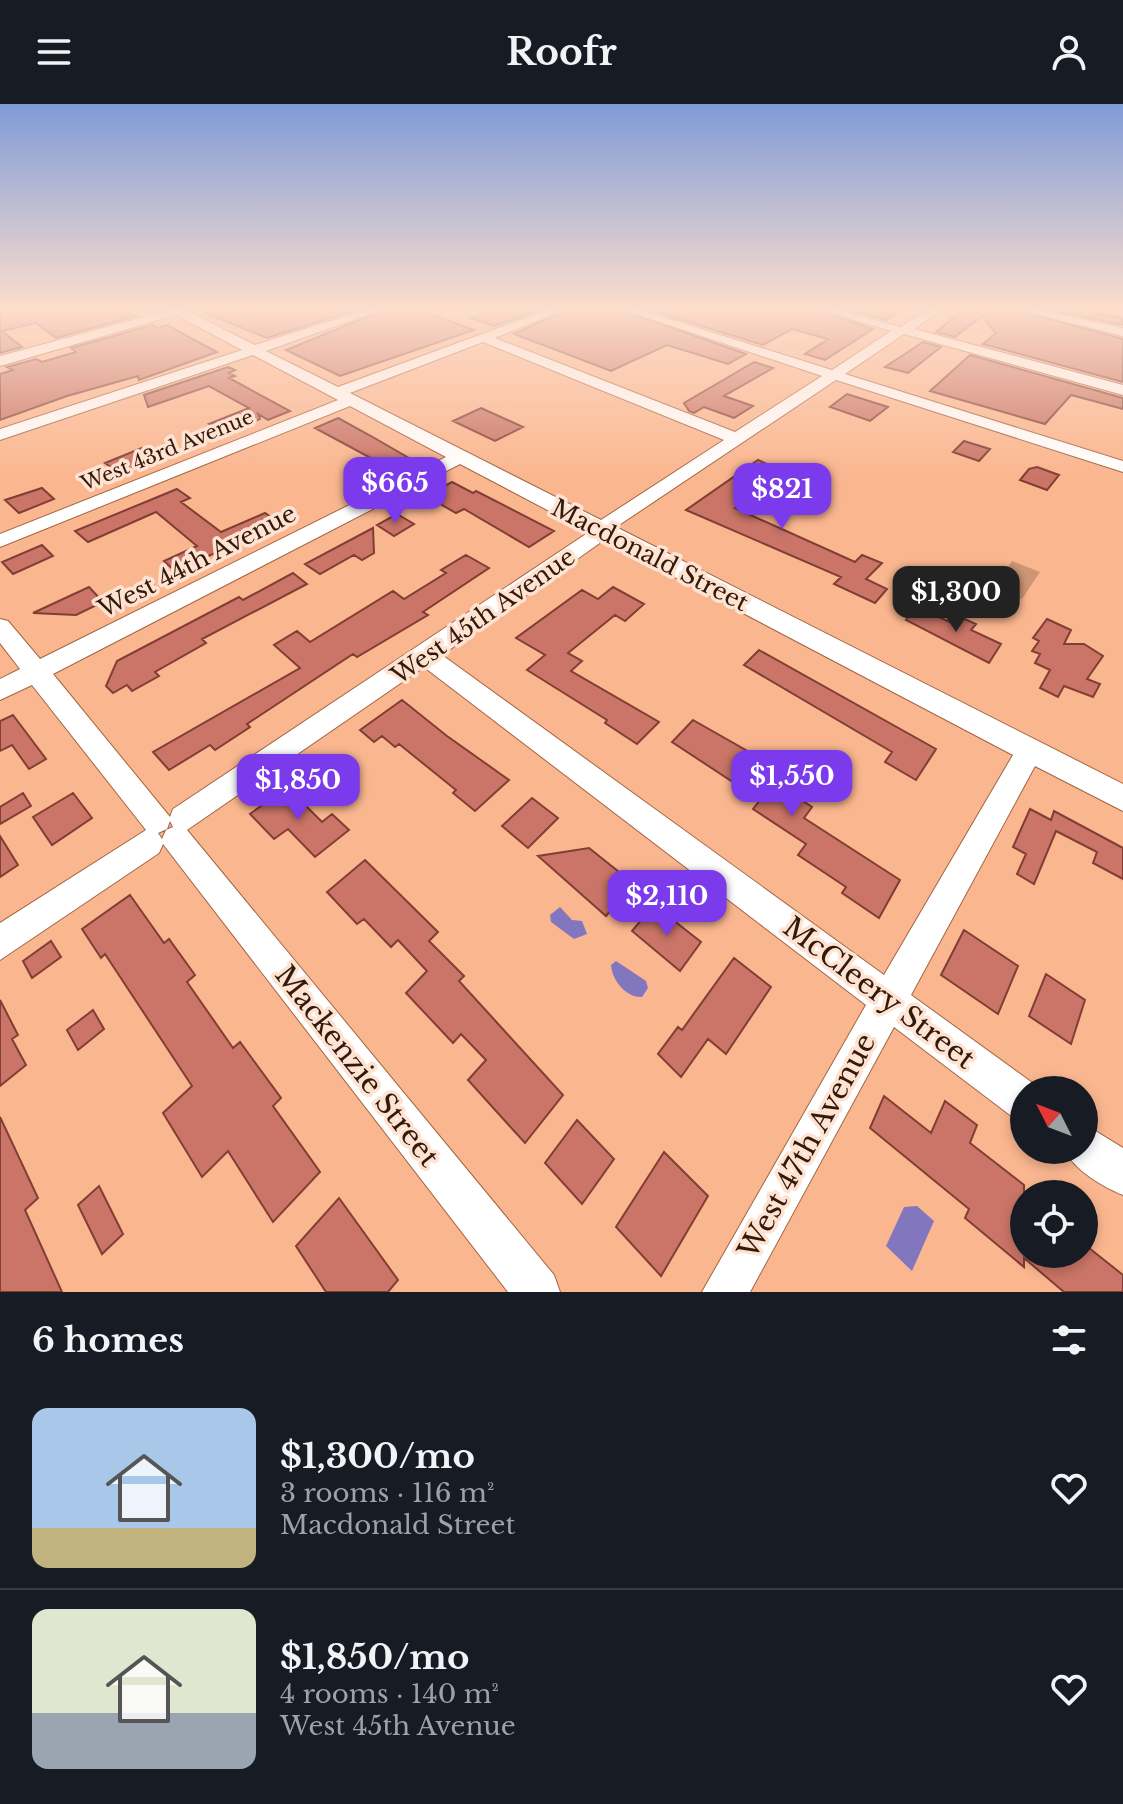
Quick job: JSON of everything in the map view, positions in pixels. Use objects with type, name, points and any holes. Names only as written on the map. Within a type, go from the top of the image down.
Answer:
[{"type":"street","points":[[0,435],[206,365]]},
{"type":"street","name":"Macdonald Street","points":[[283,365],[1123,798]]},
{"type":"street","name":"West 43rd Avenue","points":[[0,541],[418,365]]},
{"type":"street","points":[[553,365],[734,438]]},
{"type":"street","points":[[802,365],[1123,467]]},
{"type":"street","name":"West 45th Avenue","points":[[0,943],[426,656],[602,531],[610,522],[847,365]]},
{"type":"street","points":[[1033,365],[1123,390]]},
{"type":"street","name":"West 44th Avenue","points":[[0,690],[460,457]]},
{"type":"street","name":"Mackenzie Street","points":[[0,627],[537,1292]]},
{"type":"street","name":"McCleery Street","points":[[426,656],[1010,1091]]},
{"type":"street","name":"West 47th Avenue","points":[[725,1292],[1030,750]]},
{"type":"street","points":[[1098,1155],[1123,1174]]},
{"type":"shaded area","points":[[1012,561],[1040,572],[1022,599],[994,587]]},
{"type":"shaded area","points":[[560,907],[572,920],[582,921],[587,934],[574,939],[551,922],[550,915]]},
{"type":"shaded area","points":[[616,961],[646,981],[648,988],[642,997],[631,995],[617,982],[611,965]]},
{"type":"shaded area","points":[[917,1206],[934,1221],[912,1271],[886,1246],[904,1207]]},
{"type":"building","points":[[180,365],[139,380],[138,376],[67,396],[0,420],[0,374],[13,370],[7,367]]},
{"type":"building","points":[[318,365],[371,365],[340,376]]},
{"type":"building","points":[[596,365],[623,365],[611,371]]},
{"type":"building","points":[[748,365],[773,368],[724,396],[753,406],[734,418],[704,407],[694,413],[684,403]]},
{"type":"building","points":[[887,365],[918,365],[908,373],[885,367]]},
{"type":"building","points":[[958,365],[1007,365],[1123,398],[1123,409],[1071,395],[1045,424],[930,391]]},
{"type":"building","points":[[1062,365],[1123,365],[1123,382]]},
{"type":"building","points":[[228,367],[235,370],[229,373],[235,376],[229,378],[290,411],[268,420],[258,414],[260,419],[224,433],[209,424],[249,408],[209,386],[148,407],[144,395]]},
{"type":"building","points":[[847,394],[888,407],[870,421],[830,407]]},
{"type":"building","points":[[481,408],[523,427],[495,441],[453,421]]},
{"type":"building","points":[[338,418],[414,461],[395,471],[315,428]]},
{"type":"building","points":[[964,441],[990,449],[979,461],[953,452]]},
{"type":"building","points":[[142,448],[158,459],[119,473],[105,463]]},
{"type":"building","points":[[758,460],[786,472],[735,508],[855,562],[862,555],[882,563],[866,579],[887,589],[875,603],[834,584],[841,577],[686,510]]},
{"type":"building","points":[[1037,467],[1059,475],[1047,490],[1020,480],[1029,469]]},
{"type":"building","points":[[452,482],[554,531],[529,547],[464,509],[456,513],[426,496]]},
{"type":"building","points":[[42,488],[54,499],[19,513],[5,500]]},
{"type":"building","points":[[177,489],[190,498],[181,502],[221,532],[265,513],[278,522],[176,572],[164,561],[197,546],[156,512],[88,542],[75,531]]},
{"type":"building","points":[[397,514],[414,524],[394,536],[377,525]]},
{"type":"building","points":[[373,528],[374,553],[362,560],[354,555],[320,574],[305,564]]},
{"type":"building","points":[[42,545],[53,556],[13,574],[2,562]]},
{"type":"building","points":[[466,555],[489,568],[423,612],[428,615],[357,657],[353,654],[247,724],[250,727],[215,750],[210,745],[169,770],[153,752],[300,668],[274,645],[297,631],[310,642],[393,591],[404,599],[446,573],[441,570]]},
{"type":"building","points":[[293,573],[307,584],[202,639],[206,643],[155,672],[159,676],[132,691],[127,685],[113,693],[106,686],[117,661],[239,597],[243,600]]},
{"type":"building","points":[[89,587],[103,602],[76,615],[33,613]]},
{"type":"building","points":[[613,587],[644,604],[625,621],[615,615],[568,653],[582,661],[571,671],[659,722],[637,744],[605,723],[607,720],[527,670],[545,655],[516,638],[582,590],[598,599]]},
{"type":"building","points":[[916,607],[950,622],[956,615],[976,624],[971,630],[1001,644],[989,663],[906,620]]},
{"type":"building","points":[[1047,619],[1071,630],[1064,644],[1084,644],[1103,656],[1087,679],[1100,684],[1093,697],[1064,686],[1058,697],[1040,688],[1050,670],[1035,663],[1040,654],[1032,651],[1039,641],[1033,638]]},
{"type":"building","points":[[759,650],[936,749],[916,780],[885,762],[892,752],[744,665]]},
{"type":"building","points":[[402,700],[509,780],[475,811],[453,793],[456,790],[399,744],[395,747],[382,736],[374,742],[360,730]]},
{"type":"building","points":[[13,715],[46,759],[29,769],[12,745],[0,751],[0,721]]},
{"type":"building","points":[[693,720],[765,761],[757,770],[812,807],[804,818],[900,880],[879,918],[842,893],[846,887],[798,855],[806,844],[753,809],[760,800],[672,742]]},
{"type":"building","points":[[287,787],[322,822],[332,814],[349,830],[315,857],[288,829],[274,839],[250,814]]},
{"type":"building","points":[[23,793],[31,806],[0,824],[0,807]]},
{"type":"building","points":[[73,793],[92,818],[52,845],[33,817]]},
{"type":"building","points":[[532,798],[558,818],[528,848],[502,826]]},
{"type":"building","points":[[1030,809],[1051,820],[1054,811],[1123,848],[1123,879],[1093,863],[1097,852],[1056,831],[1034,884],[1017,874],[1026,854],[1013,847]]},
{"type":"building","points":[[0,836],[18,865],[0,877]]},
{"type":"building","points":[[589,848],[634,884],[606,916],[538,856]]},
{"type":"building","points":[[365,860],[438,932],[429,941],[464,976],[459,981],[563,1095],[525,1143],[468,1080],[486,1060],[461,1034],[453,1043],[406,993],[427,971],[398,940],[391,947],[364,919],[357,924],[327,892]]},
{"type":"building","points":[[130,895],[164,943],[169,939],[195,975],[187,982],[233,1048],[240,1042],[281,1098],[273,1106],[320,1172],[273,1222],[228,1151],[202,1177],[163,1113],[192,1086],[105,954],[101,958],[82,929]]},
{"type":"building","points":[[654,905],[701,942],[680,971],[632,931]]},
{"type":"building","points":[[964,930],[1018,966],[998,1014],[941,975]]},
{"type":"building","points":[[51,941],[61,957],[32,978],[23,961]]},
{"type":"building","points":[[734,958],[771,987],[726,1054],[708,1039],[681,1077],[658,1054],[678,1027],[682,1030]]},
{"type":"building","points":[[1046,974],[1085,1000],[1071,1044],[1029,1016]]},
{"type":"building","points":[[0,1000],[18,1035],[12,1039],[26,1065],[0,1086]]},
{"type":"building","points":[[93,1010],[104,1029],[78,1050],[67,1030]]},
{"type":"building","points":[[884,1096],[931,1133],[945,1101],[977,1125],[970,1143],[1018,1180],[1010,1180],[1010,1255],[965,1218],[969,1209],[870,1128]]},
{"type":"building","points":[[0,1117],[38,1198],[25,1210],[62,1292],[0,1292]]},
{"type":"building","points":[[577,1120],[614,1159],[582,1204],[545,1163]]},
{"type":"building","points":[[664,1152],[708,1196],[661,1276],[616,1227]]},
{"type":"building","points":[[99,1186],[123,1234],[102,1254],[78,1205]]},
{"type":"building","points":[[339,1198],[398,1280],[388,1292],[326,1292],[296,1246]]},
{"type":"building","points":[[1098,1255],[1123,1275],[1123,1292],[1064,1292],[1036,1268],[1098,1268]]}]
